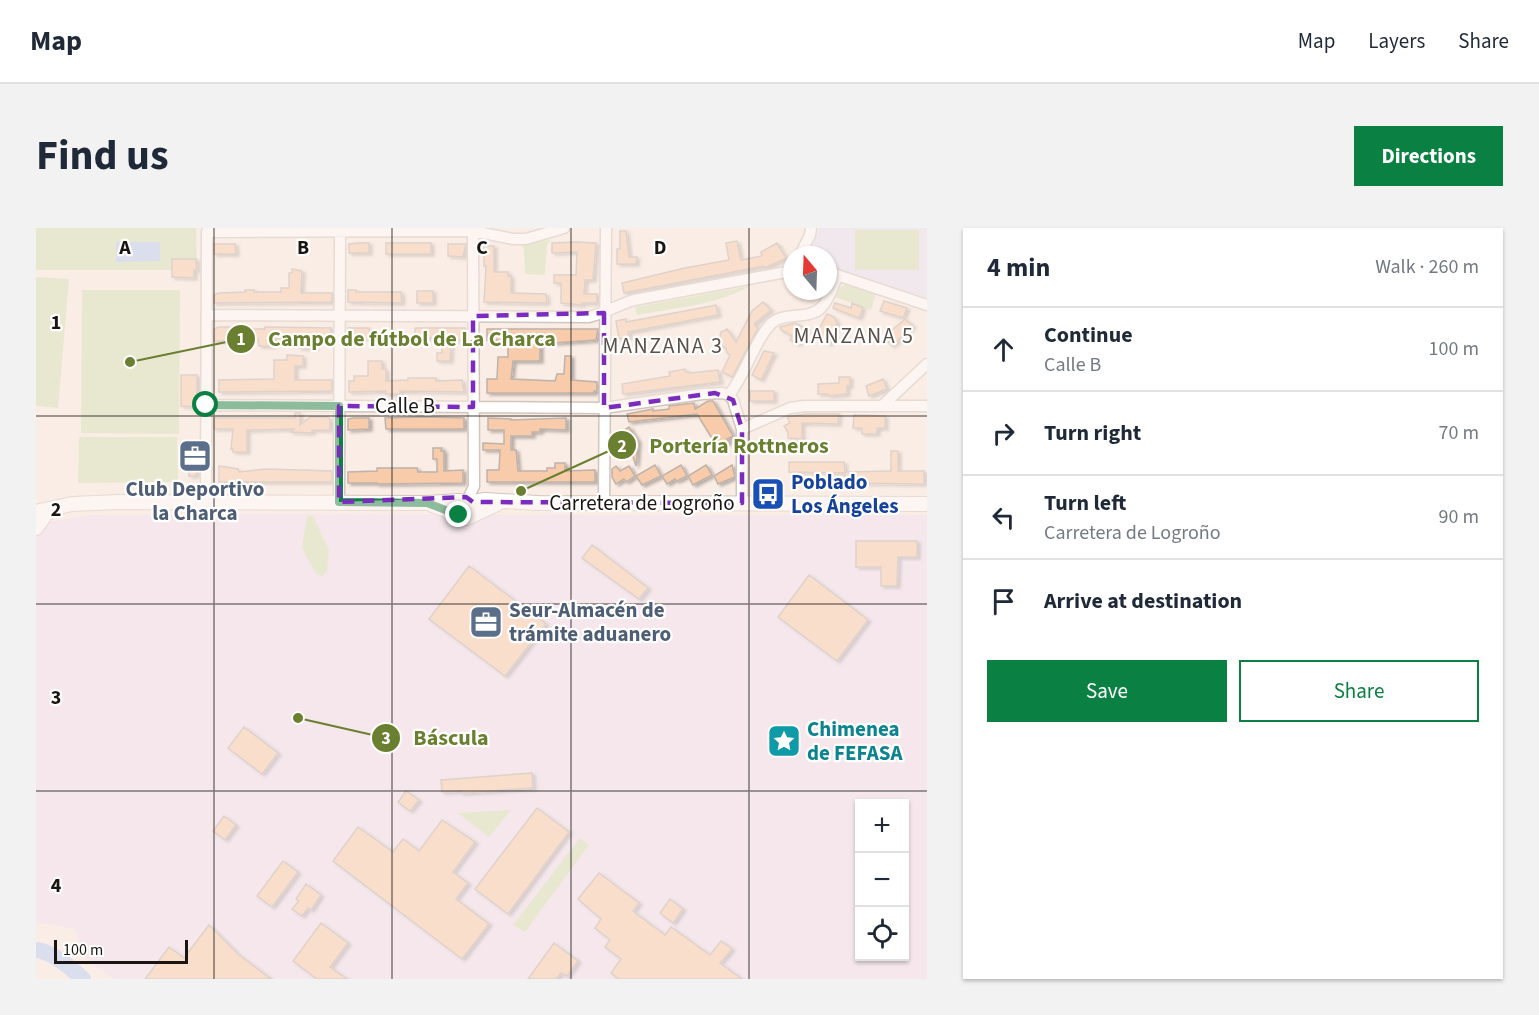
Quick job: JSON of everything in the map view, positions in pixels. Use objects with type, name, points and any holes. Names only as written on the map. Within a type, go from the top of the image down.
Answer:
[{"type":"main road","name":"Carretera de Logroño","points":[[36,512],[72,504],[339,502],[427,503],[485,508],[501,502],[604,498],[742,503],[927,504]]},
{"type":"main road","points":[[36,528],[46,514],[57,507]]},
{"type":"street","points":[[206,503],[207,232],[492,231],[513,234],[526,239],[564,228]]},
{"type":"street","points":[[604,498],[606,228]]},
{"type":"street","points":[[804,246],[811,228]]},
{"type":"street","points":[[339,502],[340,231]]},
{"type":"street","points":[[466,507],[474,486],[473,231]]},
{"type":"street","points":[[207,315],[589,317],[634,300],[783,273]]},
{"type":"street","points":[[837,274],[927,305]]},
{"type":"street","points":[[742,503],[742,429],[733,400],[729,395],[739,382],[770,324],[787,317],[815,312],[827,300]]},
{"type":"street","points":[[882,406],[927,364]]},
{"type":"street","name":"Calle B","points":[[206,405],[604,408],[702,394],[729,395]]},
{"type":"street","points":[[742,429],[790,408],[804,406],[927,406]]},
{"type":"highlighted area","points":[[604,313],[604,408],[715,393],[733,400],[742,429],[742,503],[473,502],[466,497],[339,502],[339,406],[473,407],[473,316]]},
{"type":"shaded area","points":[[819,228],[927,228],[927,298],[837,269],[837,246],[813,246]]},
{"type":"shaded area","points":[[91,515],[927,515],[927,979],[114,979],[85,958],[75,929],[44,923],[36,924],[36,521],[56,521]]},
{"type":"green space","points":[[36,228],[196,228],[197,270],[36,270]]},
{"type":"green space","points":[[855,230],[919,230],[919,270],[855,270]]},
{"type":"green space","points":[[551,240],[547,245],[545,275],[525,274],[524,249],[520,244]]},
{"type":"green space","points":[[36,277],[69,279],[58,408],[36,406]]},
{"type":"green space","points":[[847,284],[876,293],[871,310],[837,298],[840,287]]},
{"type":"green space","points":[[750,286],[723,298],[680,308],[637,315],[635,307]]},
{"type":"green space","points":[[82,290],[180,290],[179,434],[81,433]]},
{"type":"green space","points":[[79,437],[177,437],[178,482],[78,483]]},
{"type":"green space","points":[[307,516],[313,516],[329,550],[327,572],[322,576],[316,574],[302,548]]},
{"type":"green space","points":[[511,810],[489,837],[458,813]]},
{"type":"green space","points":[[580,838],[589,845],[525,932],[513,925]]},
{"type":"water","points":[[116,242],[160,242],[160,261],[116,262]]},
{"type":"building","points":[[620,231],[626,231],[629,257],[637,257],[636,264],[617,264]]},
{"type":"building","points":[[737,241],[741,260],[762,256],[761,252],[777,243],[783,253],[783,259],[765,268],[764,266],[624,293],[622,283],[729,260],[726,243]]},
{"type":"building","points":[[369,243],[369,253],[349,253],[349,244]]},
{"type":"building","points":[[386,243],[431,243],[431,254],[386,254]]},
{"type":"building","points":[[552,243],[596,243],[593,280],[585,280],[584,294],[597,294],[597,303],[582,303],[582,305],[561,303],[561,283],[554,283],[554,275],[576,275],[577,252],[552,253]]},
{"type":"building","points":[[214,244],[235,244],[236,254],[214,254]]},
{"type":"building","points":[[448,244],[466,244],[463,257],[448,256]]},
{"type":"building","points":[[484,246],[494,246],[494,272],[508,272],[508,276],[511,276],[511,293],[546,294],[547,303],[484,302],[486,266],[484,266]]},
{"type":"building","points":[[172,259],[196,259],[197,270],[194,270],[194,278],[172,277]]},
{"type":"building","points":[[292,269],[302,271],[301,293],[332,293],[332,302],[214,303],[214,295],[219,293],[245,292],[245,290],[281,292],[281,288],[289,288],[289,273],[292,273]]},
{"type":"building","points":[[348,290],[401,292],[402,303],[348,302]]},
{"type":"building","points":[[417,291],[433,291],[433,303],[417,303]]},
{"type":"building","points":[[884,301],[907,308],[903,318],[880,311]]},
{"type":"building","points":[[763,302],[771,310],[754,324],[758,328],[732,377],[722,372],[730,355],[726,348],[718,344],[721,332],[727,329],[736,342],[752,311]]},
{"type":"building","points":[[835,303],[851,308],[852,303],[863,308],[859,318],[833,308]]},
{"type":"building","points":[[716,305],[718,315],[628,332],[629,337],[619,339],[616,321],[626,319],[626,322]]},
{"type":"building","points":[[827,314],[834,317],[837,323],[829,344],[815,336]]},
{"type":"building","points":[[905,319],[913,326],[892,346],[884,337]]},
{"type":"building","points":[[795,323],[807,329],[798,344],[790,340],[792,336],[780,327]]},
{"type":"building","points":[[238,327],[238,338],[234,341],[214,341],[214,329]]},
{"type":"building","points":[[265,327],[331,328],[331,338],[315,339],[315,348],[299,348],[299,339],[274,339],[274,346],[259,346],[258,339],[251,339],[252,329],[265,329]]},
{"type":"building","points":[[348,328],[369,328],[370,338],[348,338]]},
{"type":"building","points":[[415,328],[465,328],[465,340],[451,340],[450,361],[437,361],[437,353],[442,353],[441,338],[415,338]]},
{"type":"building","points":[[487,329],[598,329],[596,340],[554,343],[554,339],[540,339],[540,361],[513,361],[511,379],[555,381],[557,374],[564,374],[565,356],[571,356],[571,380],[597,382],[597,391],[594,393],[487,393],[487,379],[497,379],[498,357],[508,357],[508,340],[487,340]]},
{"type":"building","points":[[764,351],[774,353],[761,380],[752,375]]},
{"type":"building","points":[[287,355],[303,356],[303,366],[295,366],[295,380],[332,380],[332,391],[219,392],[219,380],[274,379],[274,360],[287,360]]},
{"type":"building","points":[[368,361],[382,361],[382,369],[386,369],[386,381],[408,380],[408,378],[436,378],[436,381],[462,380],[464,392],[400,391],[400,394],[386,394],[386,391],[349,392],[349,381],[354,381],[354,376],[368,376]]},
{"type":"building","points":[[685,369],[690,373],[718,370],[720,382],[623,394],[622,384],[670,376],[669,372]]},
{"type":"building","points":[[181,375],[197,375],[197,407],[181,406]]},
{"type":"building","points":[[839,377],[850,377],[847,394],[828,396],[828,394],[818,394],[818,384],[839,383]]},
{"type":"building","points":[[883,379],[887,389],[869,396],[866,386]]},
{"type":"building","points":[[750,391],[774,391],[774,401],[750,401]]},
{"type":"building","points":[[708,401],[713,401],[733,436],[727,439],[729,442],[718,448],[697,414],[629,422],[627,414],[653,409],[653,411],[669,409],[669,406],[694,403],[695,409]]},
{"type":"building","points":[[295,413],[300,413],[300,425],[310,417],[327,417],[330,419],[330,430],[312,430],[312,433],[291,432],[294,429],[247,430],[247,452],[233,452],[231,449],[233,429],[214,429],[214,418],[295,418]]},
{"type":"building","points":[[805,414],[839,414],[838,424],[802,423],[802,439],[788,438],[788,432],[784,426],[790,423],[787,417]]},
{"type":"building","points":[[854,415],[885,416],[885,428],[877,428],[877,434],[862,434],[862,428],[853,428]]},
{"type":"building","points":[[369,418],[369,429],[348,430],[348,419]]},
{"type":"building","points":[[385,418],[464,418],[464,429],[386,429]]},
{"type":"building","points":[[488,418],[511,420],[566,418],[566,430],[540,429],[540,432],[532,432],[532,436],[511,436],[511,450],[516,450],[518,471],[547,471],[547,468],[555,468],[555,463],[565,463],[565,471],[595,470],[595,482],[487,482],[487,470],[499,470],[500,450],[483,450],[483,443],[504,444],[504,430],[488,430]]},
{"type":"building","points":[[629,427],[638,441],[636,466],[628,442],[617,446],[612,438]]},
{"type":"building","points":[[189,442],[197,442],[196,476],[189,476]]},
{"type":"building","points":[[433,448],[442,448],[441,451],[444,451],[444,471],[463,470],[463,483],[348,483],[348,472],[377,471],[377,468],[417,468],[418,472],[437,472],[437,459],[433,459]]},
{"type":"building","points":[[891,451],[898,451],[898,471],[924,471],[924,484],[845,483],[845,473],[789,472],[789,462],[844,462],[845,472],[891,471]]},
{"type":"building","points":[[655,465],[661,476],[642,485],[636,476]]},
{"type":"building","points":[[681,465],[687,476],[667,484],[662,476]]},
{"type":"building","points":[[706,465],[712,475],[693,485],[688,476]]},
{"type":"building","points":[[732,465],[735,477],[718,484],[714,476]]},
{"type":"building","points":[[219,466],[238,469],[239,472],[266,469],[332,471],[332,482],[219,482]]},
{"type":"building","points":[[616,466],[620,471],[629,466],[635,476],[626,482],[624,479],[616,484],[612,477],[612,469]]},
{"type":"building","points":[[856,541],[917,541],[917,557],[898,557],[897,586],[881,586],[881,567],[856,567]]},
{"type":"building","points":[[592,545],[648,588],[639,599],[582,558]]},
{"type":"building","points":[[469,566],[546,624],[505,676],[429,619]]},
{"type":"building","points":[[809,575],[868,620],[837,661],[778,617]]},
{"type":"building","points":[[244,727],[278,753],[262,774],[228,748]]},
{"type":"building","points":[[532,773],[533,788],[461,793],[461,791],[442,792],[441,780]]},
{"type":"building","points":[[406,791],[419,800],[410,811],[398,802]]},
{"type":"building","points":[[537,808],[569,832],[508,914],[475,889]]},
{"type":"building","points":[[224,816],[236,825],[225,840],[213,831]]},
{"type":"building","points":[[442,820],[475,842],[453,872],[468,883],[456,899],[489,924],[462,959],[333,861],[358,827],[393,852],[403,839],[419,851]]},
{"type":"building","points":[[283,861],[298,872],[272,907],[257,896]]},
{"type":"building","points":[[599,873],[639,903],[633,911],[665,935],[671,927],[710,955],[721,941],[732,949],[720,963],[742,979],[619,979],[611,973],[621,959],[605,947],[610,940],[595,928],[601,919],[578,899]]},
{"type":"building","points":[[306,884],[321,895],[311,910],[308,908],[302,916],[292,909],[299,901],[296,899]]},
{"type":"building","points":[[670,899],[683,909],[673,923],[660,913]]},
{"type":"building","points":[[321,923],[348,943],[330,967],[347,979],[317,979],[293,961]]},
{"type":"building","points":[[209,925],[239,955],[271,979],[145,979],[169,947],[184,958]]},
{"type":"building","points":[[554,943],[578,961],[567,976],[561,973],[556,979],[528,979]]},
{"type":"waterway","points":[[36,950],[55,957],[83,979]]},
{"type":"place","name":"Campo de fútbol de La Charca","points":[[130,362]]},
{"type":"place","name":"Club Deportivo la Charca","points":[[195,456]]},
{"type":"place","name":"Portería Rottneros","points":[[521,491]]},
{"type":"place","name":"Poblado Los Ángeles","points":[[768,494]]},
{"type":"place","name":"Seur-Almacén de trámite aduanero","points":[[486,622]]},
{"type":"place","name":"Báscula","points":[[298,718]]},
{"type":"place","name":"Chimenea de FEFASA","points":[[784,741]]},
{"type":"district","name":"MANZANA 5","points":[[854,336]]},
{"type":"district","name":"MANZANA 3","points":[[663,346]]},
{"type":"route","points":[[206,405],[339,406],[339,502],[427,503],[459,515]]}]
